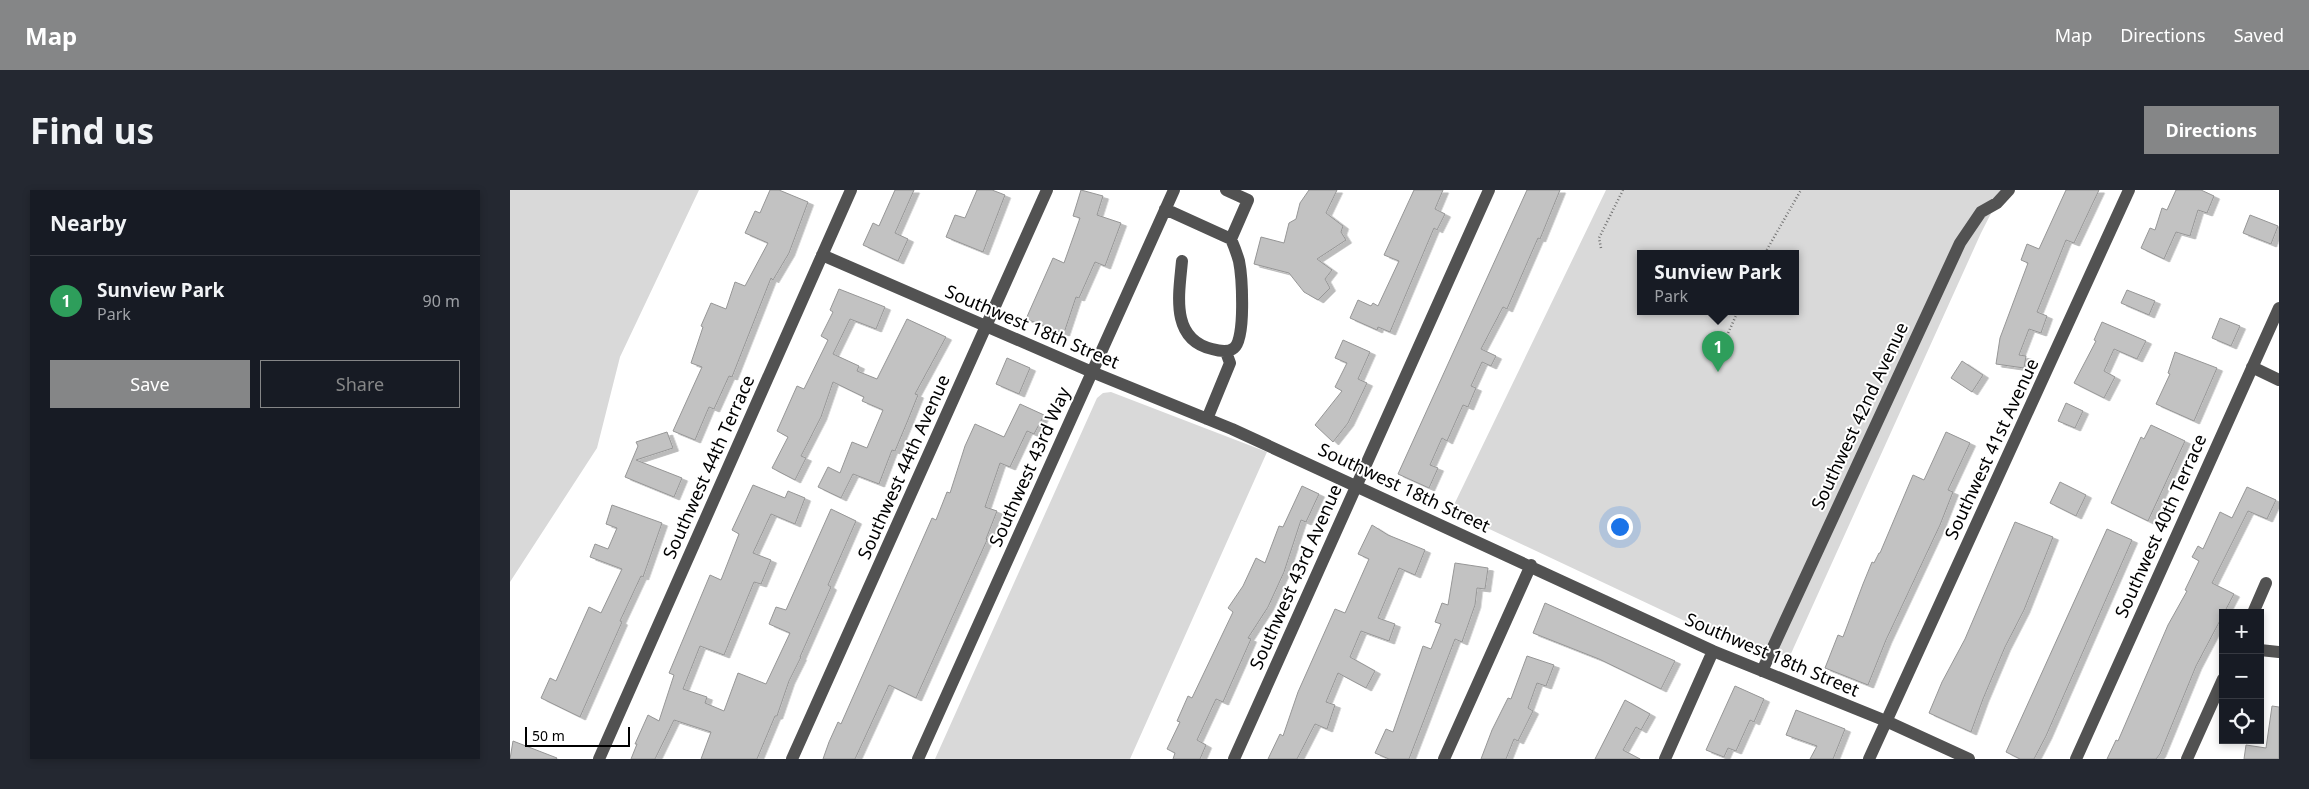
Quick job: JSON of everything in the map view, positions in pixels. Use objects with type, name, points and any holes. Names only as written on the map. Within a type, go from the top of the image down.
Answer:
[{"type":"street","name":"Southwest 44th Terrace","points":[[599,759],[851,190]]},
{"type":"street","name":"Southwest 44th Avenue","points":[[792,759],[1047,190]]},
{"type":"street","name":"Southwest 43rd Way","points":[[918,759],[1174,190]]},
{"type":"street","points":[[1182,261],[1178,306],[1183,328],[1196,342],[1210,349],[1226,352],[1235,348],[1240,340],[1242,310],[1239,261],[1231,239],[1248,200],[1226,190]]},
{"type":"street","name":"Southwest 43rd Avenue","points":[[1234,759],[1489,190]]},
{"type":"street","name":"Southwest 42nd Avenue","points":[[1762,671],[1960,242],[1981,212],[1997,203],[2009,190]]},
{"type":"street","name":"Southwest 41st Avenue","points":[[1869,759],[2129,190]]},
{"type":"street","points":[[1165,209],[1231,239]]},
{"type":"street","name":"Southwest 18th Street","points":[[822,255],[1092,372],[1207,419],[1357,485],[1713,651],[1886,721],[1969,759]]},
{"type":"street","name":"Southwest 40th Terrace","points":[[2076,759],[2252,367],[2276,323],[2279,308]]},
{"type":"street","points":[[1207,419],[1230,363],[1226,352]]},
{"type":"street","points":[[2252,367],[2279,380]]},
{"type":"street","points":[[1444,759],[1530,565]]},
{"type":"street","points":[[2255,609],[2266,584]]},
{"type":"street","points":[[2264,650],[2279,652]]},
{"type":"street","points":[[1665,759],[1713,651]]},
{"type":"street","points":[[2186,759],[2219,688]]},
{"type":"path","points":[[1601,248],[1599,238],[1623,190]]},
{"type":"path","points":[[1767,250],[1801,190]]},
{"type":"path","points":[[1721,350],[1736,315]]},
{"type":"shaded area","points":[[510,190],[699,190],[620,357],[597,448],[510,582]]},
{"type":"shaded area","points":[[1606,190],[2003,190],[1981,233],[1789,658],[1763,646],[1738,646],[1451,511]]},
{"type":"shaded area","points":[[1111,392],[1267,452],[1130,759],[935,759],[1097,398],[1103,393]]},
{"type":"building","points":[[770,190],[779,190],[808,202],[789,253],[773,280],[771,278],[732,377],[729,376],[714,409],[709,407],[695,440],[673,431],[702,367],[691,363],[703,327],[701,326],[711,303],[726,309],[735,282],[745,286],[768,243],[745,233],[755,211],[760,213]]},
{"type":"building","points":[[895,190],[914,190],[895,233],[908,239],[898,261],[863,245],[873,223],[879,226]]},
{"type":"building","points":[[977,190],[992,190],[1005,195],[983,252],[946,237],[955,215],[965,218]]},
{"type":"building","points":[[1081,190],[1103,196],[1097,215],[1121,223],[1105,266],[1095,262],[1079,298],[1076,297],[1064,333],[1026,319],[1053,258],[1064,263],[1080,218],[1073,216]]},
{"type":"building","points":[[1309,190],[1337,190],[1326,213],[1343,226],[1341,232],[1346,240],[1317,259],[1332,270],[1325,279],[1330,288],[1318,300],[1304,292],[1289,273],[1254,264],[1261,237],[1284,243],[1289,223],[1296,219],[1300,203]]},
{"type":"building","points":[[1414,190],[1443,190],[1435,209],[1445,214],[1437,230],[1434,228],[1390,332],[1378,327],[1377,330],[1350,318],[1358,300],[1371,306],[1373,303],[1378,306],[1399,261],[1384,255]]},
{"type":"building","points":[[1527,190],[1560,190],[1540,239],[1538,238],[1507,309],[1503,307],[1481,349],[1496,356],[1491,366],[1482,362],[1471,386],[1476,388],[1468,407],[1463,405],[1447,441],[1442,438],[1430,465],[1438,468],[1429,488],[1398,474]]},
{"type":"building","points":[[2066,190],[2099,190],[2074,243],[2066,240],[2037,312],[2047,316],[2041,333],[2029,329],[2019,355],[2026,356],[2024,368],[1996,364],[2000,338],[2028,263],[2021,260],[2027,244],[2039,249]]},
{"type":"building","points":[[2176,190],[2201,190],[2214,196],[2207,213],[2198,210],[2190,236],[2176,232],[2164,259],[2141,248],[2150,228],[2155,230],[2162,208],[2167,210]]},
{"type":"building","points":[[2250,215],[2278,226],[2271,244],[2243,233]]},
{"type":"building","points":[[839,289],[885,307],[876,329],[850,319],[833,354],[859,366],[857,371],[877,379],[907,319],[946,337],[915,394],[918,395],[895,451],[892,450],[879,484],[853,474],[841,498],[818,487],[828,467],[840,473],[852,442],[867,448],[883,410],[862,401],[864,397],[833,382],[821,417],[801,456],[806,458],[795,480],[772,468],[788,437],[777,431],[797,386],[804,389],[828,340],[821,336],[833,312],[830,310]]},
{"type":"building","points":[[2127,290],[2155,301],[2149,315],[2121,303]]},
{"type":"building","points":[[2220,318],[2240,326],[2231,346],[2212,338]]},
{"type":"building","points":[[2102,322],[2146,341],[2137,359],[2114,349],[2104,371],[2115,377],[2104,398],[2074,383],[2096,341],[2094,340]]},
{"type":"building","points":[[1343,340],[1370,352],[1358,379],[1367,383],[1348,423],[1333,442],[1315,425],[1342,391],[1335,387],[1347,363],[1335,358]]},
{"type":"building","points":[[2175,352],[2217,368],[2194,421],[2156,404],[2170,374],[2168,373]]},
{"type":"building","points":[[1007,358],[1030,368],[1019,394],[996,384]]},
{"type":"building","points":[[1962,361],[1983,375],[1972,392],[1951,378]]},
{"type":"building","points":[[2066,403],[2083,411],[2075,428],[2058,421]]},
{"type":"building","points":[[1020,404],[1044,415],[1034,434],[1027,431],[1010,467],[1000,463],[985,507],[997,511],[987,540],[916,698],[889,685],[855,759],[823,759],[838,722],[841,724],[932,518],[936,520],[947,492],[950,493],[965,446],[975,424],[1004,437]]},
{"type":"building","points":[[2151,425],[2185,441],[2148,521],[2111,503],[2141,437],[2144,439]]},
{"type":"building","points":[[667,432],[673,448],[636,460],[682,478],[674,497],[625,477],[638,446],[636,442]]},
{"type":"building","points":[[1946,432],[1970,443],[1948,490],[1953,492],[1940,525],[1886,640],[1868,685],[1825,668],[1838,635],[1843,637],[1872,562],[1874,563],[1880,553],[1913,475],[1924,480]]},
{"type":"building","points":[[2060,482],[2086,495],[2076,516],[2050,503]]},
{"type":"building","points":[[753,485],[785,498],[788,491],[805,498],[795,524],[771,514],[753,553],[771,560],[761,584],[754,582],[724,655],[700,646],[683,689],[707,697],[705,703],[724,711],[738,673],[766,684],[790,633],[769,624],[776,607],[786,610],[831,509],[856,521],[828,585],[831,587],[789,681],[777,716],[775,716],[757,759],[701,759],[711,732],[674,720],[655,759],[631,759],[637,744],[635,744],[648,715],[659,721],[674,675],[669,673],[710,575],[721,580],[739,534],[732,530]]},
{"type":"building","points":[[1302,486],[1319,494],[1306,522],[1301,520],[1284,572],[1268,607],[1248,638],[1251,639],[1223,702],[1216,699],[1197,740],[1206,745],[1200,759],[1173,759],[1175,753],[1167,749],[1180,722],[1177,721],[1188,696],[1192,698],[1233,612],[1228,608],[1243,586],[1256,558],[1265,563],[1279,526],[1283,527]]},
{"type":"building","points":[[2247,487],[2276,500],[2267,519],[2248,511],[2212,583],[2234,594],[2226,609],[2219,609],[2219,622],[2196,666],[2160,754],[2156,759],[2107,759],[2116,740],[2118,741],[2168,625],[2187,591],[2185,590],[2199,561],[2192,557],[2198,546],[2203,549],[2220,512],[2232,518]]},
{"type":"building","points":[[612,505],[662,523],[643,577],[641,576],[620,621],[622,622],[580,717],[541,698],[550,678],[556,681],[589,607],[601,613],[622,569],[590,557],[595,544],[608,549],[617,528],[606,524]]},
{"type":"building","points":[[2015,522],[2053,537],[2024,610],[2005,647],[1983,699],[1971,732],[1929,713],[1942,682],[1965,639]]},
{"type":"building","points":[[1372,525],[1388,535],[1425,550],[1415,575],[1399,568],[1378,618],[1395,624],[1389,641],[1361,631],[1350,657],[1375,671],[1366,688],[1338,673],[1326,702],[1335,705],[1327,729],[1315,724],[1297,759],[1268,759],[1280,734],[1283,736],[1298,692],[1335,609],[1345,613],[1369,559],[1358,554]]},
{"type":"building","points":[[2107,529],[2132,540],[2046,736],[2034,759],[2020,759],[2006,752]]},
{"type":"building","points":[[1455,563],[1488,568],[1485,589],[1477,588],[1475,605],[1462,642],[1455,639],[1409,759],[1389,759],[1375,753],[1386,729],[1393,732],[1423,646],[1431,649],[1441,624],[1435,622],[1442,603],[1448,605]]},
{"type":"building","points":[[1545,603],[1675,661],[1661,689],[1599,659],[1533,633]]},
{"type":"building","points":[[1527,656],[1554,665],[1546,686],[1537,683],[1528,708],[1533,711],[1518,741],[1514,739],[1506,759],[1481,759],[1492,730],[1508,698],[1511,699]]},
{"type":"building","points":[[1735,686],[1764,699],[1754,722],[1750,720],[1736,751],[1728,748],[1724,757],[1706,750]]},
{"type":"building","points":[[1625,700],[1650,714],[1641,730],[1636,727],[1623,750],[1640,759],[1595,759]]},
{"type":"building","points":[[2272,706],[2279,707],[2279,759],[2244,759],[2246,745],[2266,748]]},
{"type":"building","points":[[1796,710],[1845,729],[1833,759],[1810,759],[1817,746],[1786,735]]},
{"type":"building","points":[[513,741],[557,758],[510,759]]},
{"type":"place","name":"Sunview Park","points":[[1718,372]]}]
